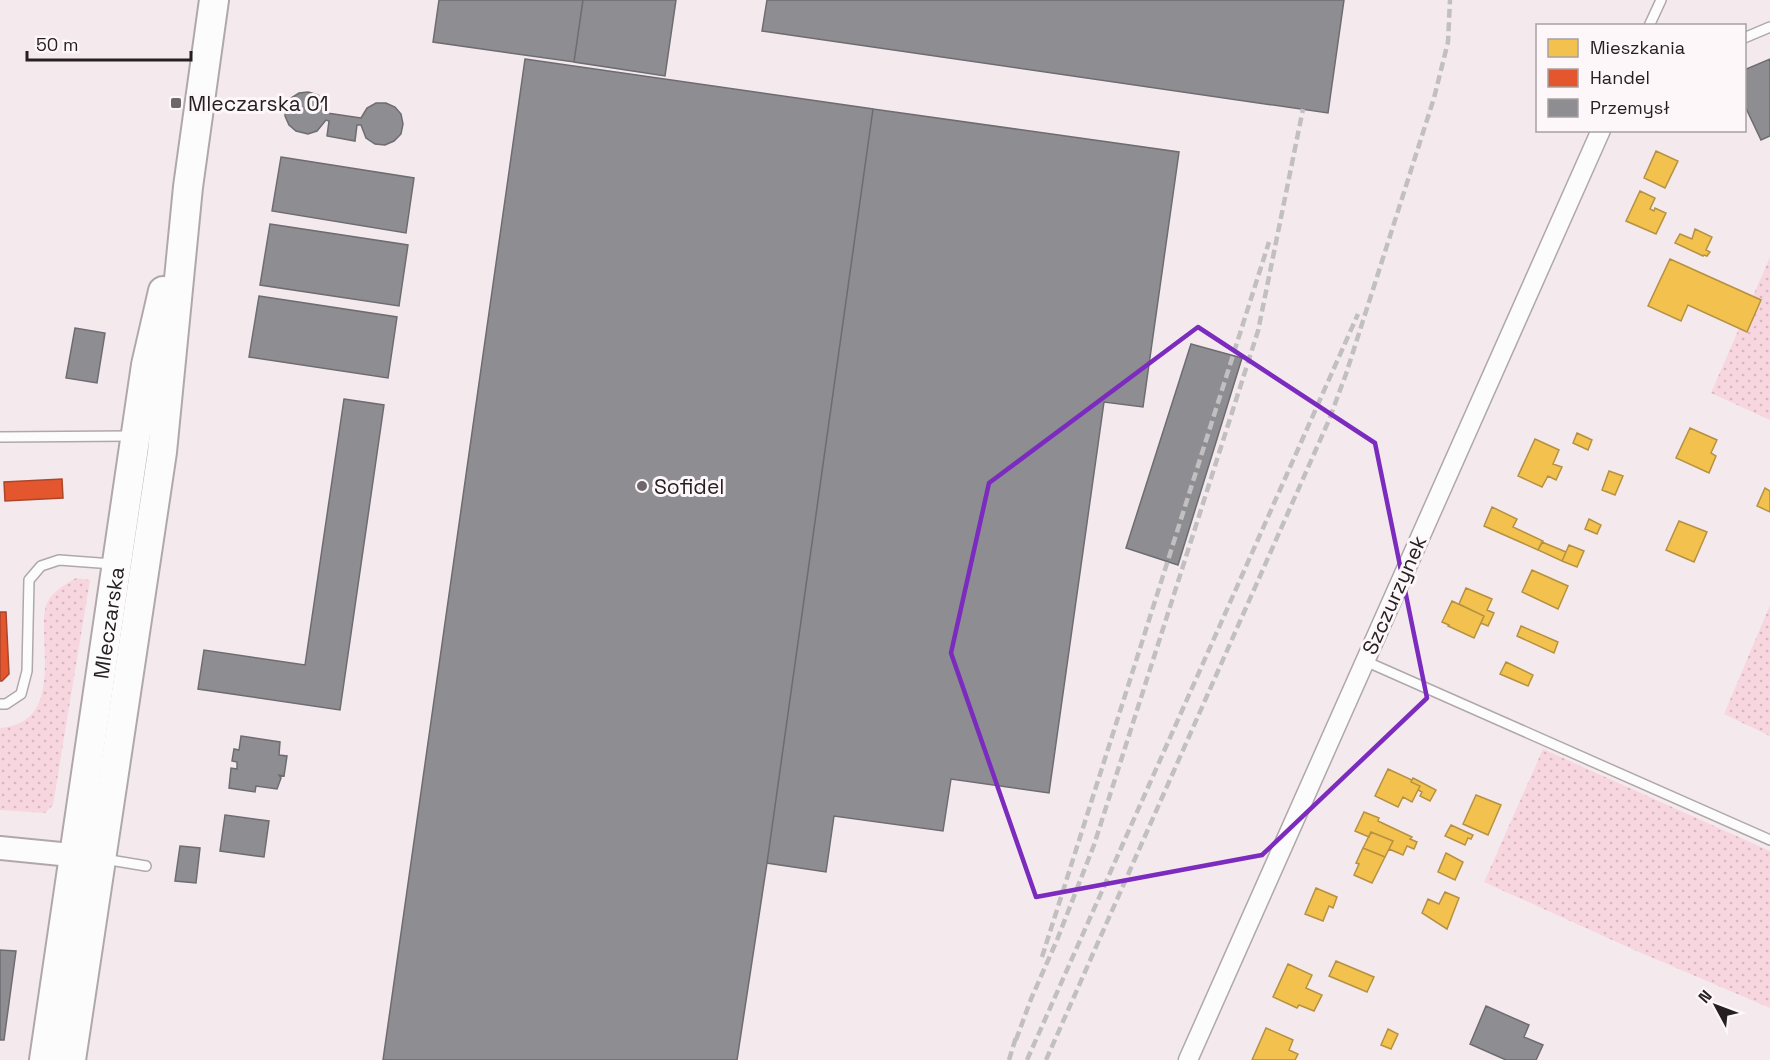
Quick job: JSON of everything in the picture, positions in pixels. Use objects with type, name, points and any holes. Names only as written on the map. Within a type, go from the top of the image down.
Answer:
[{"type":"main road","name":"Mleczarska","points":[[44,1060],[74,855],[131,565],[162,452],[188,187],[214,0]]},
{"type":"main road","name":"Mleczarska","points":[[71,1060],[101,859],[131,565],[136,436],[146,365],[188,187]]},
{"type":"street","name":"Szczurzynek","points":[[1188,1060],[1600,132]]},
{"type":"street","points":[[0,848],[101,859]]},
{"type":"lane","points":[[1650,24],[1661,0]]},
{"type":"lane","points":[[1746,37],[1770,27]]},
{"type":"lane","points":[[0,437],[136,436]]},
{"type":"lane","points":[[0,704],[6,704],[21,694],[27,671],[29,580],[41,566],[59,560],[131,565]]},
{"type":"lane","points":[[1365,661],[1770,840]]},
{"type":"lane","points":[[101,859],[146,866]]},
{"type":"highlighted area","points":[[1198,327],[1375,443],[1427,698],[1262,855],[1036,897],[951,653],[989,483]]},
{"type":"shaded area","points":[[1770,257],[1770,420],[1711,393]]},
{"type":"shaded area","points":[[76,578],[90,580],[53,805],[45,813],[0,810],[0,728],[17,724],[29,717],[37,706],[42,694],[44,679],[46,605],[56,591]]},
{"type":"shaded area","points":[[1770,605],[1770,736],[1724,714]]},
{"type":"shaded area","points":[[1543,749],[1770,851],[1770,1008],[1484,882]]},
{"type":"building: Mieszkania","points":[[1656,151],[1678,161],[1665,188],[1644,178]]},
{"type":"building: Mieszkania","points":[[1640,191],[1655,198],[1650,209],[1654,211],[1655,208],[1666,213],[1656,234],[1626,221]]},
{"type":"building: Mieszkania","points":[[1695,229],[1712,237],[1706,250],[1710,252],[1707,256],[1675,243],[1680,234],[1692,239]]},
{"type":"building: Mieszkania","points":[[1670,259],[1761,300],[1747,332],[1688,305],[1681,321],[1648,306]]},
{"type":"building: Mieszkania","points":[[1690,428],[1717,440],[1711,453],[1716,456],[1709,473],[1676,458]]},
{"type":"building: Mieszkania","points":[[1577,433],[1592,440],[1588,450],[1573,443]]},
{"type":"building: Mieszkania","points":[[1535,439],[1559,450],[1553,464],[1562,467],[1556,480],[1548,476],[1542,487],[1518,476]]},
{"type":"building: Mieszkania","points":[[1609,471],[1623,476],[1615,495],[1602,490]]},
{"type":"building: Mieszkania","points":[[1765,488],[1770,491],[1770,512],[1757,506]]},
{"type":"building: Mieszkania","points":[[1492,507],[1517,519],[1513,527],[1543,541],[1538,550],[1484,526]]},
{"type":"building: Mieszkania","points":[[1589,519],[1601,525],[1597,534],[1585,529]]},
{"type":"building: Mieszkania","points":[[1679,521],[1707,532],[1694,562],[1666,550]]},
{"type":"building: Mieszkania","points":[[1542,542],[1566,552],[1562,561],[1538,550]]},
{"type":"building: Mieszkania","points":[[1569,545],[1584,551],[1577,567],[1562,561]]},
{"type":"building: Mieszkania","points":[[1532,570],[1568,586],[1558,609],[1522,592]]},
{"type":"building: Mieszkania","points":[[1466,588],[1492,599],[1487,610],[1494,613],[1488,626],[1481,623],[1484,616],[1459,604]]},
{"type":"building: Mieszkania","points":[[1452,601],[1484,616],[1474,638],[1442,622]]},
{"type":"building: Mieszkania","points":[[1521,626],[1558,642],[1554,653],[1517,636]]},
{"type":"building: Mieszkania","points":[[1506,662],[1533,675],[1528,686],[1500,674]]},
{"type":"building: Mieszkania","points":[[1388,769],[1420,786],[1412,802],[1403,797],[1398,807],[1375,796]]},
{"type":"building: Mieszkania","points":[[1413,778],[1436,790],[1430,801],[1420,796],[1422,792],[1418,790],[1420,786],[1411,782]]},
{"type":"building: Mieszkania","points":[[1476,795],[1501,805],[1488,835],[1463,824]]},
{"type":"building: Mieszkania","points":[[1364,812],[1412,837],[1410,839],[1417,842],[1414,849],[1407,846],[1403,855],[1389,849],[1393,841],[1371,832],[1369,837],[1355,831]]},
{"type":"building: Mieszkania","points":[[1451,825],[1473,835],[1471,839],[1468,838],[1465,845],[1445,836]]},
{"type":"building: Mieszkania","points":[[1371,832],[1393,841],[1385,857],[1363,848]]},
{"type":"building: Mieszkania","points":[[1363,848],[1385,857],[1372,883],[1354,875],[1359,864],[1356,863]]},
{"type":"building: Mieszkania","points":[[1446,853],[1463,862],[1455,880],[1438,872]]},
{"type":"building: Mieszkania","points":[[1316,888],[1337,897],[1333,908],[1329,906],[1323,921],[1305,914]]},
{"type":"building: Mieszkania","points":[[1445,892],[1459,898],[1447,929],[1422,913],[1428,899],[1439,904]]},
{"type":"building: Mieszkania","points":[[1336,961],[1374,977],[1367,992],[1329,976]]},
{"type":"building: Mieszkania","points":[[1288,964],[1312,975],[1306,988],[1322,995],[1314,1011],[1299,1005],[1297,1008],[1273,997]]},
{"type":"building: Mieszkania","points":[[1266,1028],[1293,1040],[1289,1050],[1298,1054],[1295,1060],[1252,1060]]},
{"type":"building: Mieszkania","points":[[1388,1029],[1398,1034],[1391,1049],[1381,1045]]},
{"type":"building: Handel","points":[[62,479],[63,498],[5,501],[4,482]]},
{"type":"building: Handel","points":[[0,612],[6,612],[9,674],[2,681],[0,681]]},
{"type":"building: Przemysł","points":[[439,0],[583,0],[574,62],[433,42]]},
{"type":"building: Przemysł","points":[[583,0],[676,0],[665,76],[574,62]]},
{"type":"building: Przemysł","points":[[767,0],[1344,0],[1328,113],[762,31]]},
{"type":"building: Przemysł","name":"Sofidel","points":[[525,59],[873,109],[767,863],[737,1060],[383,1060]]},
{"type":"building: Przemysł","points":[[1770,59],[1770,136],[1761,140],[1746,108],[1746,69]]},
{"type":"building: Przemysł","points":[[308,92],[318,95],[325,102],[327,113],[361,118],[367,108],[376,103],[386,103],[395,107],[401,114],[403,124],[401,134],[394,141],[385,145],[375,144],[366,138],[361,125],[357,125],[355,141],[327,136],[329,121],[326,120],[317,131],[308,134],[296,131],[289,125],[285,116],[286,107],[291,98],[299,93]]},
{"type":"building: Przemysł","points":[[873,109],[1179,152],[1143,407],[1104,402],[1049,793],[951,779],[943,831],[834,816],[826,872],[767,863]]},
{"type":"building: Przemysł","points":[[281,157],[414,178],[406,233],[272,211]]},
{"type":"building: Przemysł","points":[[270,224],[408,245],[399,306],[260,285]]},
{"type":"building: Przemysł","points":[[259,296],[397,317],[388,378],[249,357]]},
{"type":"building: Przemysł","points":[[75,328],[105,333],[97,383],[66,378]]},
{"type":"building: Przemysł","points":[[1191,344],[1242,358],[1178,565],[1126,548]]},
{"type":"building: Przemysł","points":[[344,399],[384,405],[340,710],[198,689],[204,650],[305,665]]},
{"type":"building: Przemysł","points":[[241,736],[280,742],[279,755],[287,756],[284,776],[279,775],[281,778],[277,789],[256,786],[255,792],[229,788],[231,768],[237,769],[237,762],[232,761],[234,749],[239,750]]},
{"type":"building: Przemysł","points":[[225,815],[269,821],[264,857],[220,851]]},
{"type":"building: Przemysł","points":[[180,846],[200,848],[196,883],[175,881]]},
{"type":"building: Przemysł","points":[[0,950],[16,951],[4,1040],[0,1040]]},
{"type":"building: Przemysł","points":[[1486,1006],[1529,1025],[1524,1037],[1543,1045],[1536,1060],[1506,1060],[1470,1044]]},
{"type":"railway","points":[[1046,1060],[1329,420],[1346,374],[1434,98],[1448,42],[1450,0]]},
{"type":"railway","points":[[1016,1040],[1094,845],[1258,331],[1303,109]]},
{"type":"railway","points":[[1042,957],[1269,242]]},
{"type":"railway","points":[[1027,1060],[1358,314]]},
{"type":"railway","points":[[1009,1060],[1017,1034]]},
{"type":"place","name":"Mleczarska 01","points":[[176,103]]},
{"type":"place","name":"Sofidel","points":[[642,486]]}]
